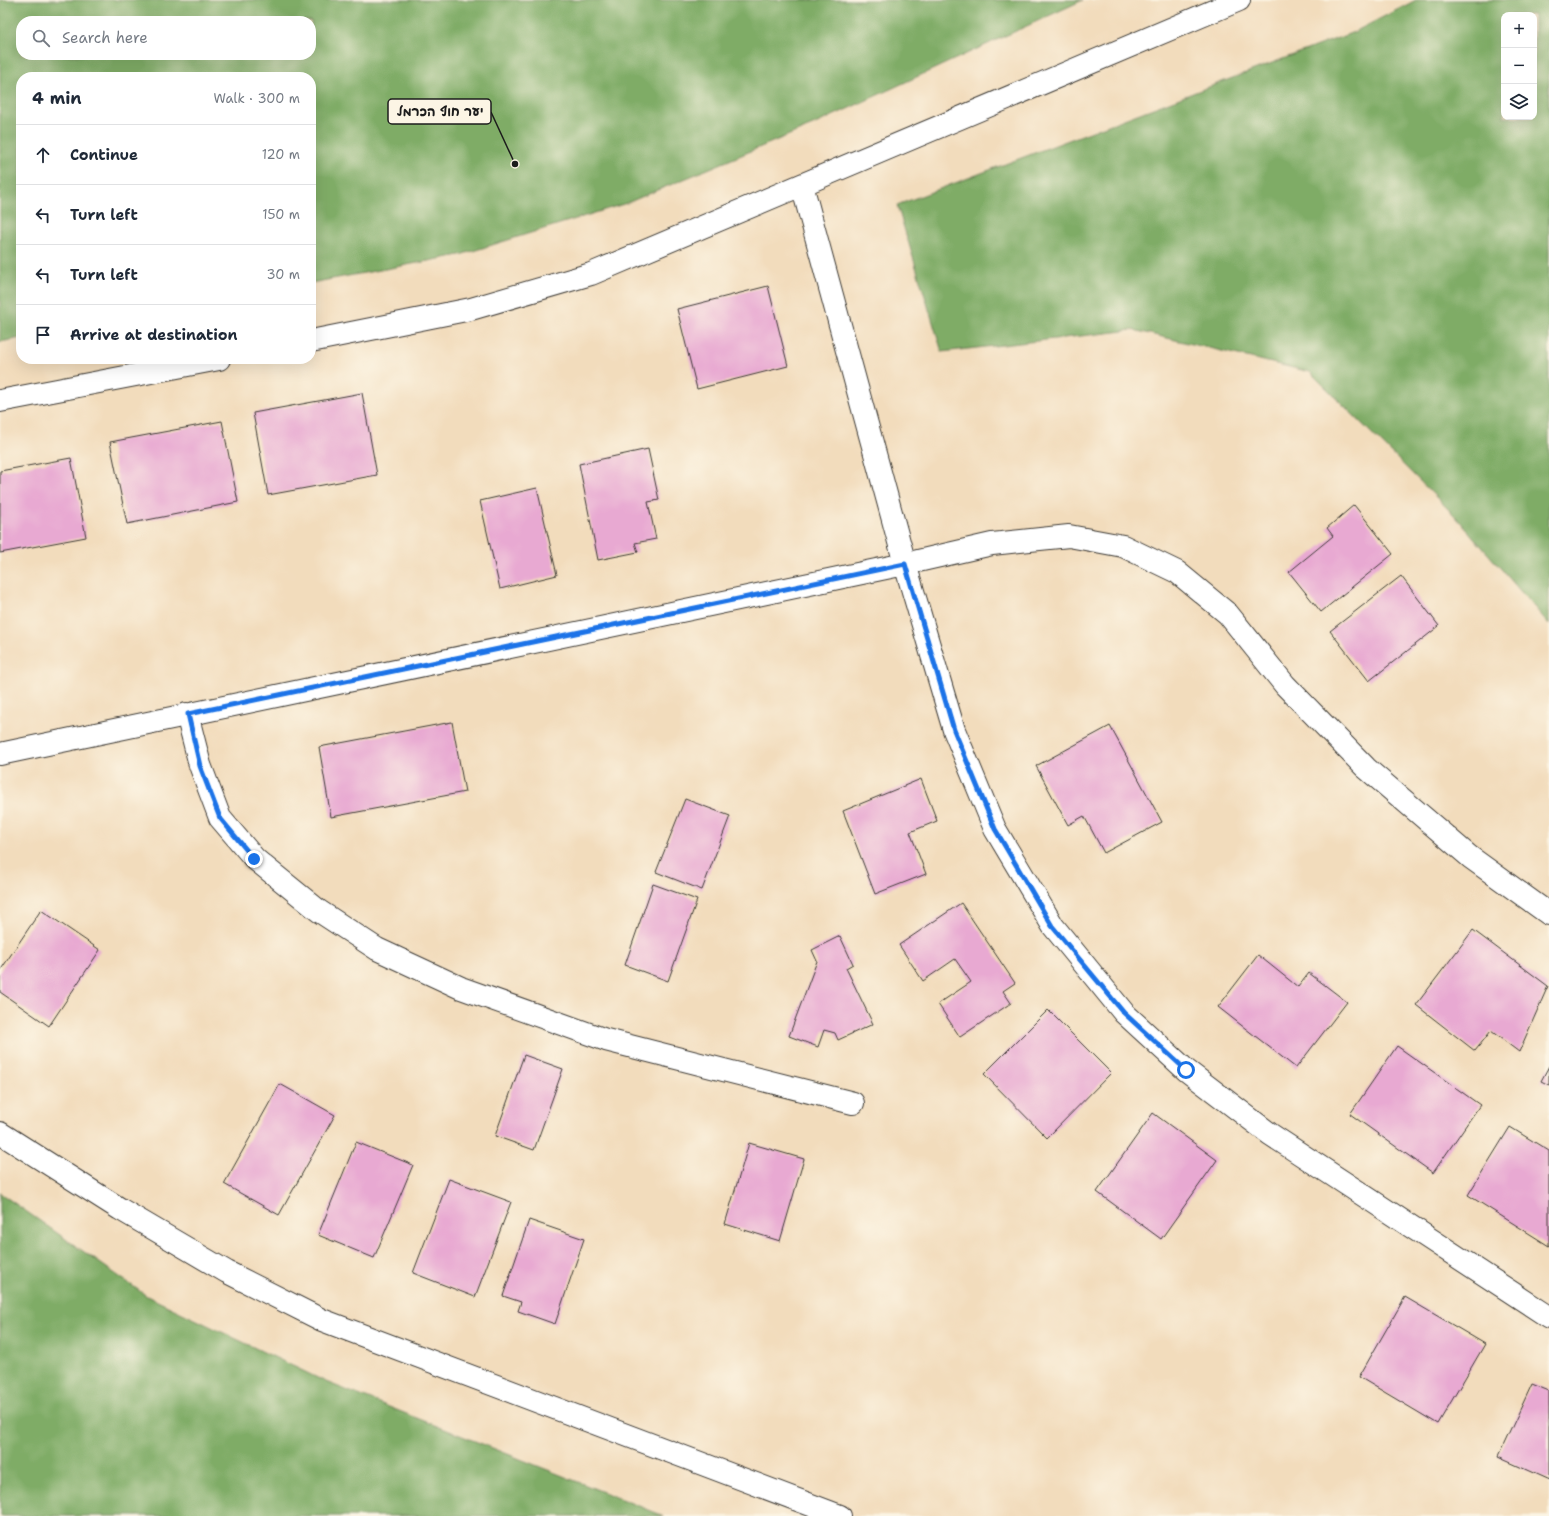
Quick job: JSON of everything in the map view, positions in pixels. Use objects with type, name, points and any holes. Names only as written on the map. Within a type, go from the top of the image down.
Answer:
[{"type":"street","points":[[316,340],[471,309],[591,274],[1239,0]]},
{"type":"street","points":[[802,185],[905,564],[954,730],[995,829],[1052,926],[1124,1013],[1186,1070],[1270,1134],[1549,1317]]},
{"type":"street","points":[[0,401],[193,364]]},
{"type":"street","points":[[0,754],[905,564],[992,544],[1069,536],[1124,546],[1177,572],[1228,614],[1285,684],[1366,768],[1470,857],[1549,914]]},
{"type":"street","points":[[188,714],[200,766],[220,818],[254,859],[319,911],[377,949],[460,988],[606,1040],[852,1103]]},
{"type":"street","points":[[0,1133],[120,1209],[214,1264],[322,1320],[840,1516]]},
{"type":"green space","points":[[0,0],[1083,0],[813,125],[627,203],[460,255],[316,282],[316,72],[16,72],[16,339],[0,342]]},
{"type":"green space","points":[[1416,0],[1549,0],[1549,624],[1456,517],[1310,372],[1133,330],[942,352],[897,205],[1354,32]]},
{"type":"green space","points":[[0,1193],[147,1296],[326,1382],[664,1516],[0,1516]]},
{"type":"building","points":[[768,286],[788,366],[697,389],[677,309]]},
{"type":"building","points":[[362,393],[377,475],[268,495],[253,413]]},
{"type":"building","points":[[222,421],[238,502],[127,524],[110,442]]},
{"type":"building","points":[[648,449],[659,500],[648,502],[656,539],[635,543],[638,552],[598,560],[579,464]]},
{"type":"building","points":[[71,458],[86,537],[0,553],[0,471]]},
{"type":"building","points":[[537,488],[557,575],[500,589],[480,501]]},
{"type":"building","points":[[1354,505],[1393,554],[1321,612],[1289,572],[1333,536],[1327,528]]},
{"type":"building","points":[[1401,576],[1439,626],[1369,681],[1330,631]]},
{"type":"building","points":[[452,722],[465,792],[331,817],[319,747]]},
{"type":"building","points":[[1110,726],[1162,822],[1104,853],[1084,816],[1068,825],[1036,766]]},
{"type":"building","points":[[921,779],[937,821],[910,832],[926,874],[875,894],[843,811]]},
{"type":"building","points":[[685,799],[730,816],[702,890],[656,872]]},
{"type":"building","points":[[653,884],[697,900],[668,981],[625,965]]},
{"type":"building","points":[[961,903],[1015,983],[1003,991],[1011,1003],[960,1037],[938,1004],[971,982],[955,959],[923,981],[899,945]]},
{"type":"building","points":[[41,910],[100,950],[49,1026],[0,992],[0,971]]},
{"type":"building","points":[[1473,930],[1548,986],[1519,1052],[1491,1031],[1475,1051],[1416,1005]]},
{"type":"building","points":[[840,936],[853,964],[846,968],[873,1024],[838,1040],[835,1033],[824,1030],[818,1047],[789,1036],[817,961],[812,950]]},
{"type":"building","points":[[1258,955],[1298,987],[1309,973],[1347,1002],[1296,1068],[1218,1007]]},
{"type":"building","points":[[1048,1010],[1111,1073],[1047,1138],[984,1074]]},
{"type":"building","points":[[1397,1046],[1480,1105],[1433,1173],[1350,1114]]},
{"type":"building","points":[[524,1055],[563,1069],[534,1150],[495,1136]]},
{"type":"building","points":[[1549,1066],[1549,1085],[1541,1081]]},
{"type":"building","points":[[280,1084],[335,1115],[279,1215],[224,1184]]},
{"type":"building","points":[[1153,1113],[1217,1160],[1161,1239],[1097,1192]]},
{"type":"building","points":[[1510,1127],[1549,1151],[1549,1246],[1468,1195]]},
{"type":"building","points":[[356,1142],[413,1165],[374,1258],[318,1235]]},
{"type":"building","points":[[749,1143],[804,1159],[780,1241],[725,1224]]},
{"type":"building","points":[[449,1179],[511,1202],[475,1297],[413,1273]]},
{"type":"building","points":[[529,1220],[584,1239],[555,1324],[518,1311],[521,1302],[503,1296]]},
{"type":"building","points":[[1405,1297],[1485,1344],[1438,1424],[1359,1377]]},
{"type":"building","points":[[1532,1384],[1549,1391],[1549,1480],[1498,1457]]},
{"type":"place","name":"יער חוף הכרמל","points":[[515,164]]},
{"type":"route","points":[[254,859],[220,818],[200,766],[188,714],[905,564],[954,730],[995,829],[1052,926],[1124,1013],[1186,1070]]}]
